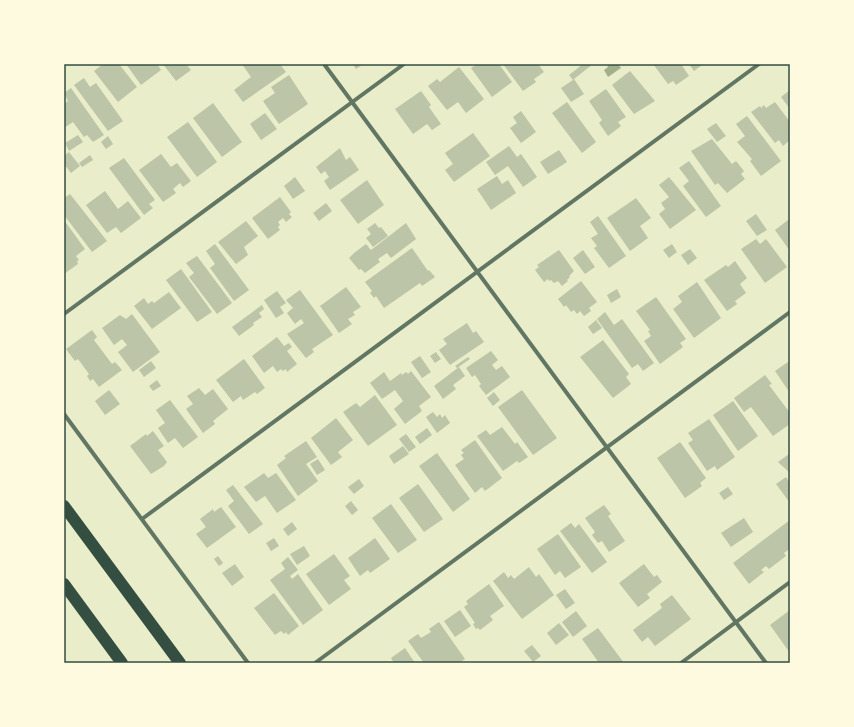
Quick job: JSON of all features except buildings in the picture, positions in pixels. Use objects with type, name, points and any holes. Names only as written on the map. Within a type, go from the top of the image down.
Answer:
[{"type":"highway","points":[[64,506],[180,663]]},
{"type":"highway","points":[[64,584],[122,663]]},
{"type":"street","points":[[324,64],[766,663]]},
{"type":"street","points":[[64,314],[404,64]]},
{"type":"street","points":[[142,519],[478,273],[759,64]]},
{"type":"street","points":[[315,663],[790,312]]},
{"type":"street","points":[[64,414],[248,663]]},
{"type":"street","points":[[681,663],[790,582]]},
{"type":"shaded area","points":[[606,64],[618,64],[621,68],[608,77],[604,70],[608,67]]}]
